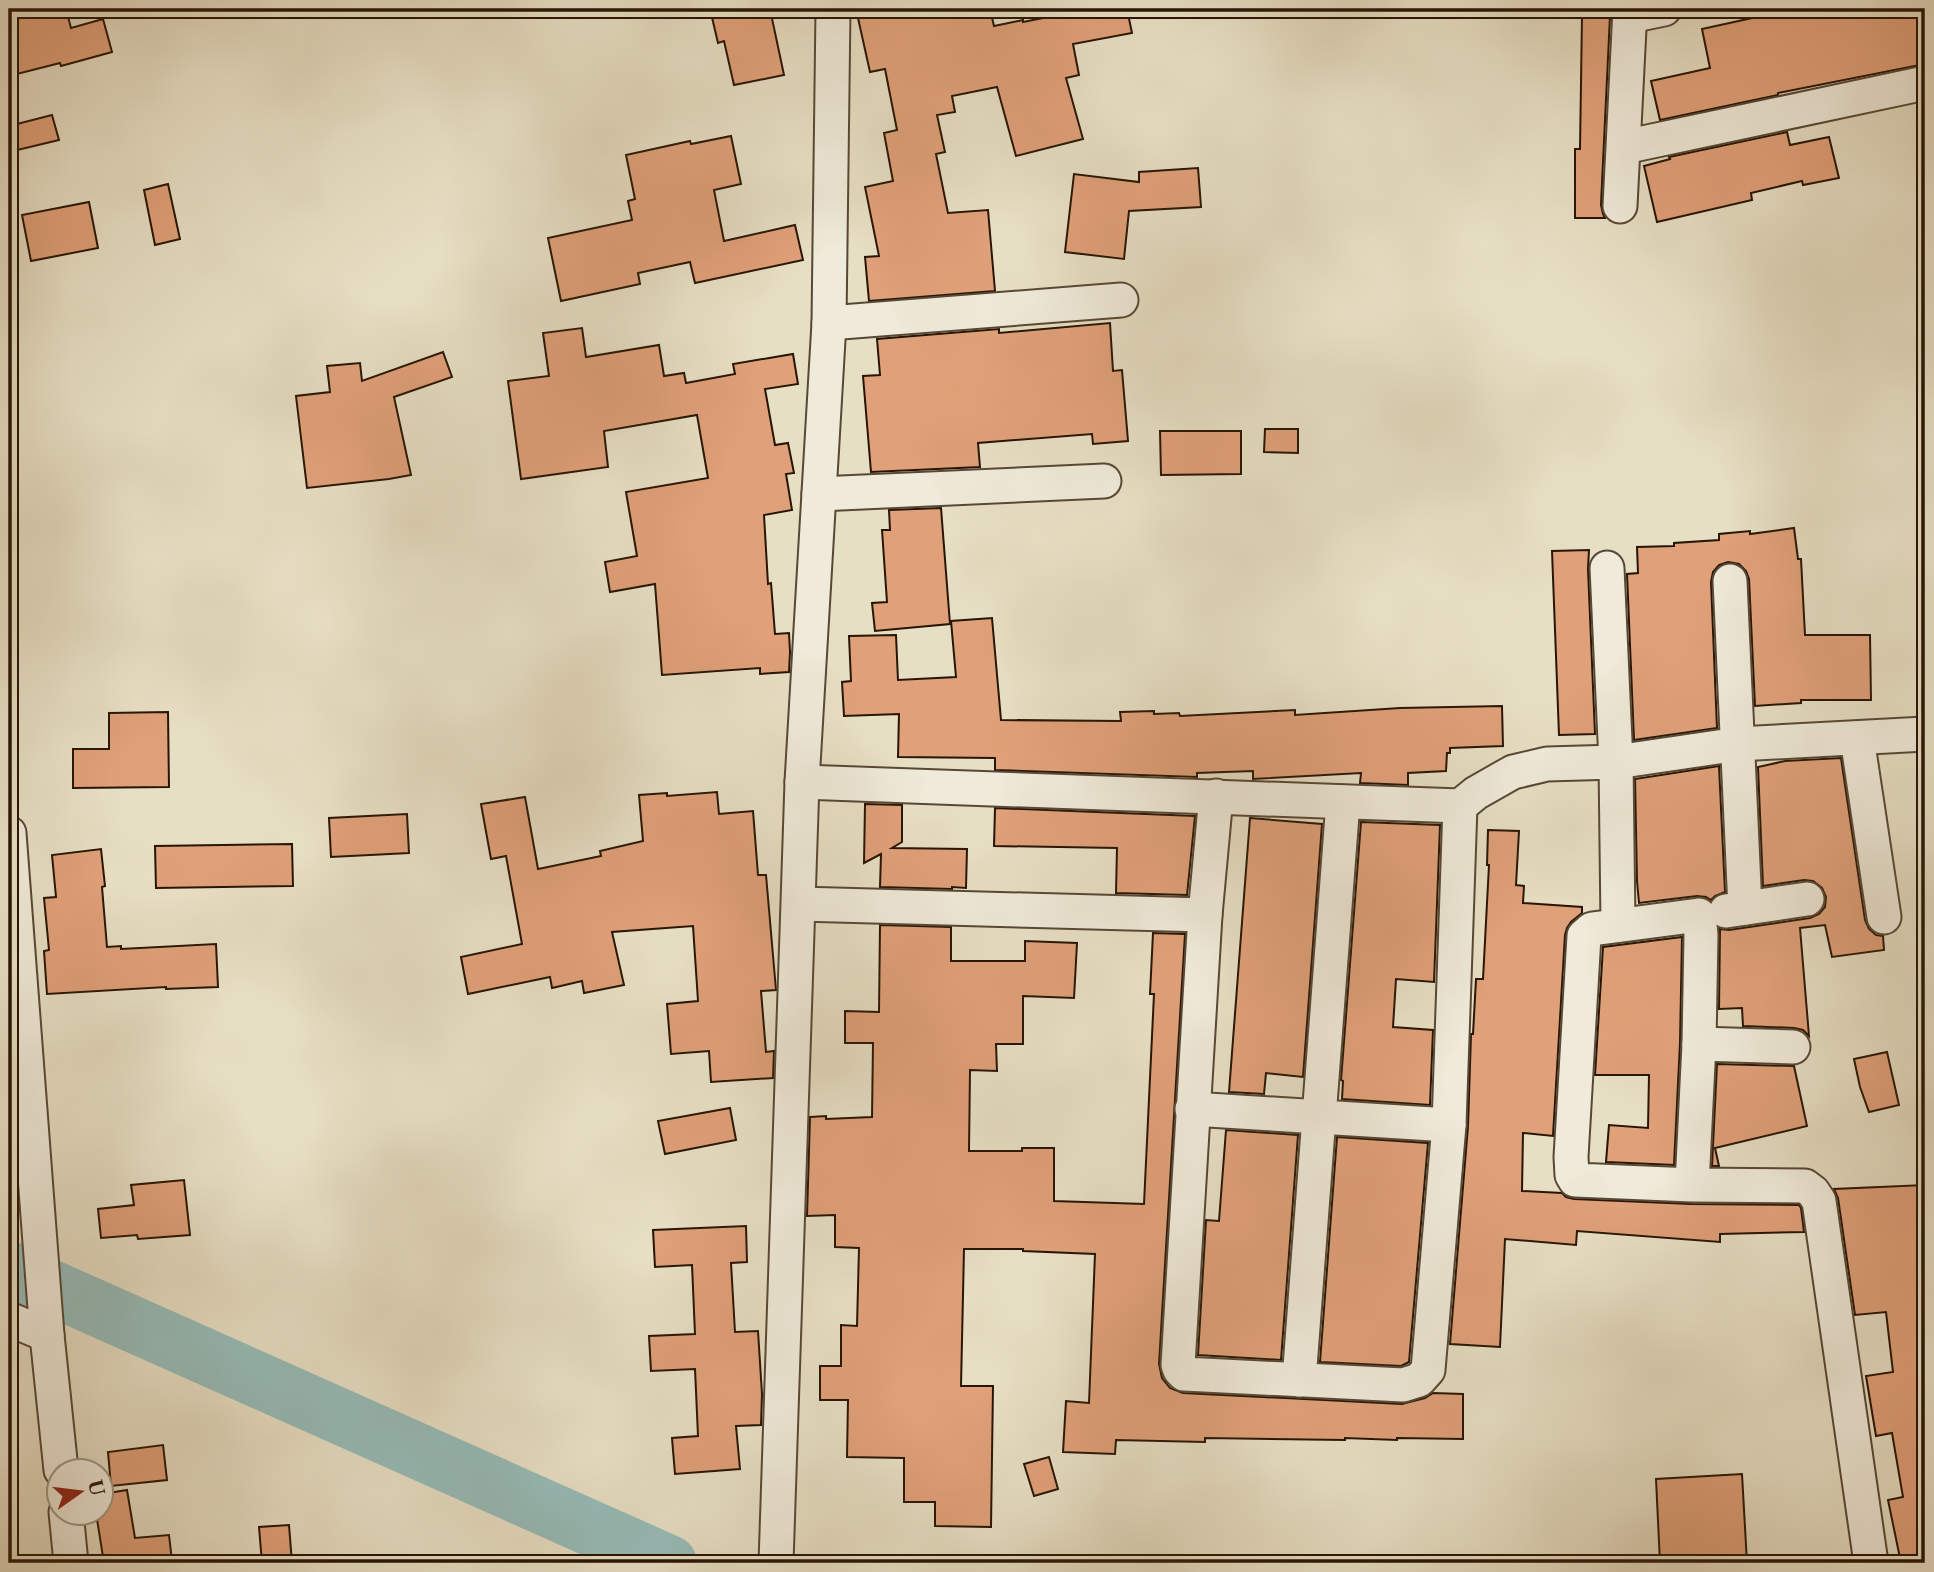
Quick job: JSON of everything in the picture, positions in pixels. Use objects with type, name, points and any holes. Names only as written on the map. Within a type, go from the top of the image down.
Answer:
[{"type":"street","points":[[776,1562],[802,782],[830,323],[833,9]]},
{"type":"street","points":[[1620,206],[1630,12],[1664,9]]},
{"type":"street","points":[[1625,147],[1925,83]]},
{"type":"street","points":[[830,323],[1121,300]]},
{"type":"street","points":[[819,494],[1104,481]]},
{"type":"street","points":[[1607,568],[1616,762],[1618,925]]},
{"type":"street","points":[[1730,581],[1745,908]]},
{"type":"street","points":[[802,782],[1460,806],[1476,793],[1513,772],[1547,764],[1616,762],[1738,744],[1925,734]]},
{"type":"street","points":[[1857,737],[1885,918]]},
{"type":"street","points":[[1216,796],[1192,1109],[1178,1365],[1184,1374],[1403,1385],[1419,1380],[1428,1370],[1449,1125],[1460,806]]},
{"type":"street","points":[[1299,1380],[1343,802]]},
{"type":"street","points":[[9,833],[47,1331],[60,1456]]},
{"type":"street","points":[[1807,899],[1592,929],[1584,936],[1572,1175],[1576,1180],[1805,1186],[1813,1192],[1819,1201],[1871,1563]]},
{"type":"street","points":[[799,904],[1205,915]]},
{"type":"street","points":[[1692,1185],[1699,1044],[1699,915]]},
{"type":"street","points":[[1699,1044],[1793,1047]]},
{"type":"street","points":[[1192,1109],[1449,1125]]},
{"type":"street","points":[[9,1319],[47,1331]]},
{"type":"street","points":[[67,1526],[71,1563]]},
{"type":"building","points":[[9,9],[66,9],[71,28],[103,19],[112,52],[9,76]]},
{"type":"building","points":[[710,9],[770,9],[784,75],[734,85],[724,41],[718,43]]},
{"type":"building","points":[[856,9],[990,9],[994,26],[1088,9],[1127,9],[1132,33],[1073,44],[1079,75],[1066,78],[1083,139],[1016,156],[997,87],[952,96],[955,112],[937,115],[945,152],[936,154],[948,213],[988,210],[995,291],[869,301],[865,257],[879,256],[865,187],[893,181],[884,133],[897,130],[885,69],[870,72]]},
{"type":"building","points":[[1793,9],[1925,9],[1925,64],[1660,120],[1651,81],[1710,68],[1702,29]]},
{"type":"building","points":[[1582,16],[1610,16],[1601,205],[1605,218],[1575,218],[1575,149],[1580,149]]},
{"type":"building","points":[[52,115],[59,140],[9,152],[9,126]]},
{"type":"building","points":[[1787,132],[1790,145],[1829,137],[1839,178],[1803,185],[1802,181],[1751,193],[1752,200],[1657,222],[1644,166],[1670,159],[1669,157]]},
{"type":"building","points":[[731,136],[741,184],[714,190],[724,241],[795,225],[803,260],[695,283],[690,262],[638,273],[640,284],[561,301],[548,238],[632,220],[628,201],[635,199],[626,155],[690,141],[691,144]]},
{"type":"building","points":[[1198,168],[1201,207],[1129,211],[1124,259],[1065,252],[1074,174],[1139,182],[1139,172]]},
{"type":"building","points":[[168,184],[180,239],[155,245],[144,190]]},
{"type":"building","points":[[89,202],[98,248],[31,261],[22,215]]},
{"type":"building","points":[[1110,323],[1113,371],[1122,370],[1128,441],[1093,444],[1092,434],[978,443],[980,467],[871,472],[863,376],[880,375],[877,339],[999,329],[999,333]]},
{"type":"building","points":[[582,328],[586,357],[659,345],[664,376],[684,373],[686,383],[735,374],[733,364],[793,354],[798,384],[765,389],[775,445],[788,443],[794,473],[786,474],[792,510],[764,515],[768,584],[771,583],[775,634],[789,633],[789,672],[760,674],[760,668],[662,675],[655,584],[610,592],[605,562],[637,556],[626,492],[708,478],[697,415],[604,431],[608,467],[521,479],[508,381],[549,376],[543,333]]},
{"type":"building","points":[[443,352],[452,377],[394,397],[411,475],[307,488],[296,396],[330,392],[327,366],[360,363],[362,381]]},
{"type":"building","points":[[1265,429],[1298,429],[1298,453],[1264,452]]},
{"type":"building","points":[[1160,431],[1241,431],[1241,474],[1161,475]]},
{"type":"building","points":[[941,508],[950,624],[875,631],[872,603],[887,602],[882,530],[890,530],[889,510]]},
{"type":"building","points":[[1794,528],[1798,559],[1801,559],[1805,635],[1870,635],[1871,700],[1801,700],[1801,703],[1755,706],[1749,579],[1739,564],[1728,562],[1719,565],[1713,572],[1711,582],[1717,728],[1634,740],[1627,574],[1638,573],[1637,547],[1674,546],[1674,543],[1719,540],[1719,534],[1750,531],[1750,534]]},
{"type":"building","points":[[1589,550],[1595,734],[1559,735],[1552,551]]},
{"type":"building","points":[[992,618],[1001,720],[1121,721],[1120,712],[1154,711],[1154,714],[1179,713],[1180,716],[1295,710],[1295,715],[1400,708],[1502,706],[1503,746],[1450,748],[1446,771],[1408,773],[1408,785],[1360,783],[1361,773],[1253,779],[1253,771],[1197,773],[1197,777],[995,770],[995,758],[898,757],[899,714],[844,716],[842,682],[851,681],[849,636],[896,635],[898,680],[956,677],[951,621]]},
{"type":"building","points":[[168,712],[169,787],[73,788],[73,749],[109,749],[109,713]]},
{"type":"building","points":[[1841,758],[1865,920],[1869,929],[1876,935],[1883,936],[1884,950],[1832,957],[1825,925],[1800,928],[1809,1036],[1803,1030],[1794,1028],[1743,1026],[1742,1008],[1719,1009],[1720,929],[1810,918],[1825,907],[1826,897],[1822,888],[1813,881],[1763,886],[1758,767],[1785,761]]},
{"type":"building","points":[[1719,766],[1725,892],[1711,900],[1697,896],[1639,903],[1635,779]]},
{"type":"building","points":[[717,792],[719,814],[753,811],[758,875],[766,875],[776,990],[761,991],[766,1052],[774,1051],[773,1078],[711,1082],[709,1051],[671,1054],[667,1004],[698,1001],[693,926],[612,932],[624,985],[584,993],[582,981],[552,988],[550,977],[468,994],[461,957],[522,944],[506,856],[491,859],[481,804],[525,797],[538,869],[601,856],[600,851],[643,841],[639,795]]},
{"type":"building","points":[[865,804],[902,805],[902,842],[892,848],[967,849],[966,888],[880,887],[881,854],[864,863]]},
{"type":"building","points":[[995,808],[1195,816],[1187,895],[1116,893],[1117,848],[994,846]]},
{"type":"building","points":[[407,814],[409,853],[331,857],[329,818]]},
{"type":"building","points":[[1250,818],[1322,824],[1303,1077],[1266,1073],[1264,1094],[1229,1092]]},
{"type":"building","points":[[1361,822],[1440,825],[1434,982],[1396,979],[1393,1027],[1433,1030],[1430,1105],[1342,1099],[1341,1080]]},
{"type":"building","points":[[1488,830],[1519,831],[1516,885],[1524,886],[1523,903],[1582,907],[1582,913],[1571,922],[1565,935],[1553,1136],[1523,1133],[1522,1191],[1562,1193],[1574,1199],[1799,1205],[1804,1232],[1720,1234],[1720,1242],[1577,1231],[1576,1245],[1505,1239],[1500,1347],[1450,1344],[1468,1126],[1471,1034],[1476,979],[1483,979],[1489,865]]},
{"type":"building","points":[[292,844],[293,886],[156,888],[155,846]]},
{"type":"building","points":[[101,849],[107,947],[121,946],[121,949],[216,944],[218,987],[166,987],[47,994],[44,951],[49,950],[44,898],[56,897],[52,855]]},
{"type":"building","points":[[880,925],[951,927],[951,961],[1025,961],[1025,941],[1077,943],[1074,998],[1023,996],[1023,1044],[996,1044],[997,1071],[970,1070],[969,1151],[1054,1148],[1054,1201],[1144,1204],[1154,994],[1150,994],[1153,933],[1185,934],[1159,1364],[1162,1378],[1170,1388],[1183,1393],[1402,1404],[1433,1393],[1463,1394],[1463,1439],[1205,1438],[1205,1442],[1116,1440],[1115,1454],[1063,1452],[1066,1401],[1089,1403],[1095,1254],[1023,1249],[964,1249],[961,1386],[993,1386],[991,1527],[935,1526],[935,1502],[904,1502],[904,1458],[847,1457],[848,1400],[820,1400],[820,1366],[841,1366],[841,1325],[857,1326],[859,1248],[835,1247],[835,1215],[807,1216],[810,1117],[872,1117],[873,1043],[845,1043],[845,1011],[879,1012]]},
{"type":"building","points":[[1682,937],[1674,1165],[1606,1162],[1609,1125],[1648,1128],[1649,1075],[1595,1075],[1603,947]]},
{"type":"building","points":[[1887,1052],[1899,1105],[1869,1112],[1854,1059]]},
{"type":"building","points":[[1717,1064],[1794,1066],[1807,1126],[1715,1148],[1719,1166],[1712,1166]]},
{"type":"building","points":[[730,1108],[736,1140],[665,1154],[658,1121]]},
{"type":"building","points":[[1226,1130],[1298,1135],[1281,1360],[1198,1355],[1206,1220],[1219,1221]]},
{"type":"building","points":[[1337,1137],[1428,1143],[1409,1362],[1401,1366],[1320,1362]]},
{"type":"building","points":[[184,1180],[190,1235],[138,1239],[137,1235],[101,1238],[98,1209],[134,1205],[131,1185]]},
{"type":"building","points":[[1925,1185],[1925,1563],[1901,1563],[1888,1500],[1903,1497],[1892,1433],[1876,1436],[1866,1376],[1893,1372],[1886,1312],[1855,1315],[1838,1198],[1834,1189]]},
{"type":"building","points":[[746,1226],[747,1262],[731,1263],[735,1332],[758,1331],[761,1425],[736,1426],[740,1469],[675,1474],[672,1438],[698,1436],[695,1369],[651,1371],[649,1336],[695,1334],[692,1265],[655,1267],[653,1230]]},
{"type":"building","points":[[163,1445],[167,1480],[116,1485],[116,1456],[108,1456],[108,1452]]},
{"type":"building","points":[[1049,1457],[1058,1489],[1034,1496],[1024,1464]]},
{"type":"building","points":[[1742,1474],[1747,1563],[1660,1563],[1656,1479]]},
{"type":"building","points":[[127,1490],[135,1538],[169,1535],[172,1561],[104,1563],[98,1526],[116,1526],[116,1492]]},
{"type":"building","points":[[289,1525],[292,1563],[262,1563],[259,1527]]},
{"type":"waterway","points":[[9,1269],[669,1563]]}]
